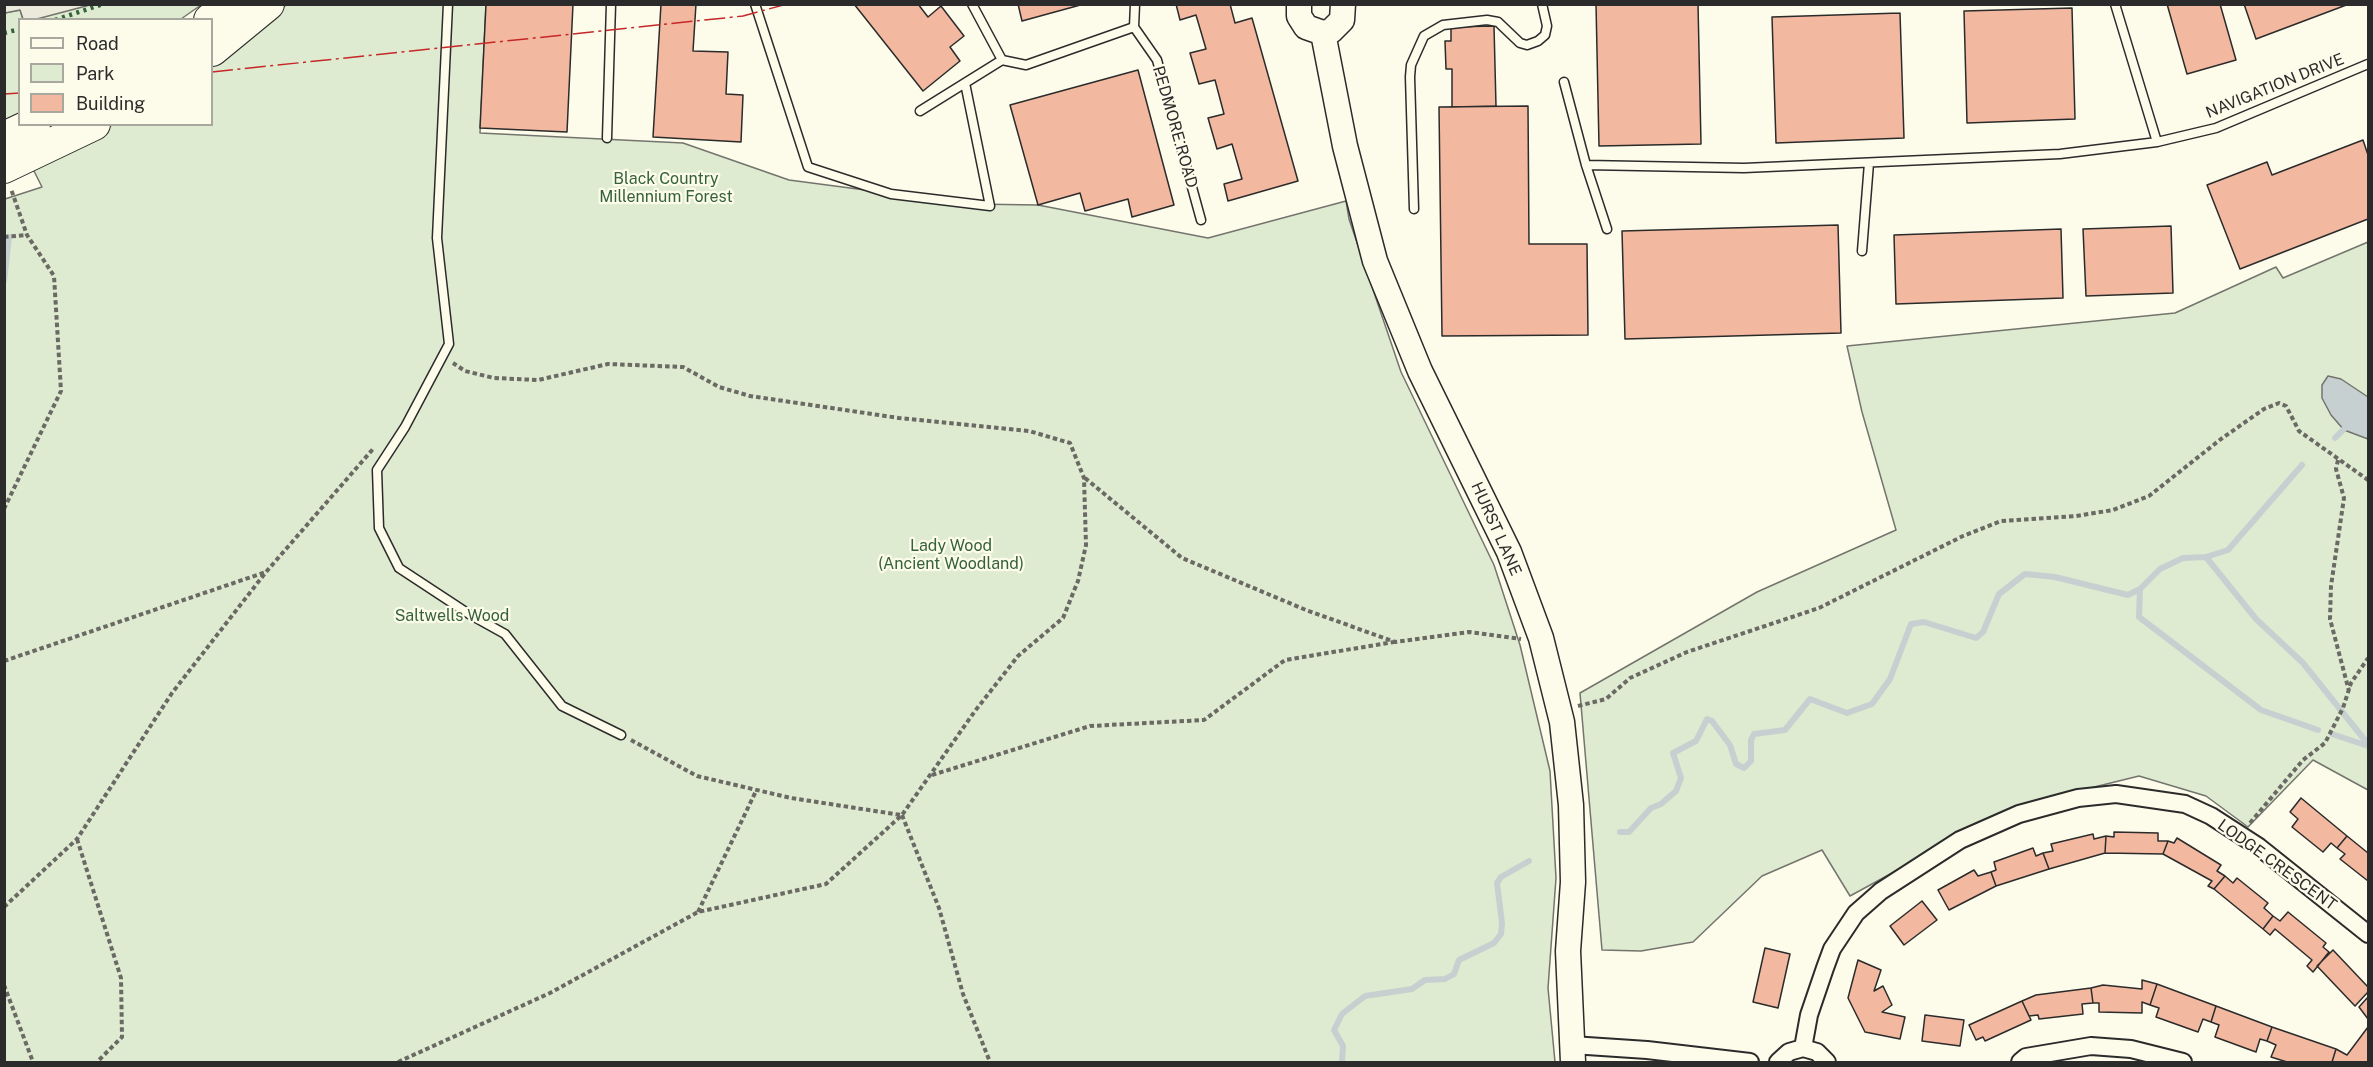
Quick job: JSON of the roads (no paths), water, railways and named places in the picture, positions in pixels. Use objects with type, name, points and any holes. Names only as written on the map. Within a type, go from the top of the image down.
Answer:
[{"type":"highway","points":[[212,18],[230,4]]},
{"type":"highway","points":[[213,49],[268,4]]},
{"type":"highway","points":[[16,150],[88,126]]},
{"type":"street","points":[[1299,4],[1299,16],[1306,27],[1323,33],[1338,26],[1342,20],[1343,4]]},
{"type":"street","name":"HURST LANE","points":[[1323,33],[1345,146],[1375,261],[1420,371],[1509,552],[1541,638],[1559,711],[1571,805],[1573,882],[1568,951],[1572,1054]]},
{"type":"street","name":"LODGE CRESCENT","points":[[1803,1048],[1809,1015],[1832,949],[1856,913],[1909,872],[1980,830],[2019,814],[2079,798],[2116,794],[2185,804],[2240,835],[2368,934]]},
{"type":"street","points":[[2020,1062],[2026,1057],[2091,1046],[2131,1049],[2183,1062]]},
{"type":"street","points":[[1778,1062],[1789,1052],[1803,1048],[1817,1052],[1827,1062]]},
{"type":"street","points":[[1572,1054],[1647,1050],[1750,1062]]},
{"type":"lane","points":[[448,4],[437,238],[449,344],[405,427],[377,470],[379,528],[399,568],[469,614],[505,634],[562,706],[621,735]]},
{"type":"lane","points":[[607,138],[611,4]]},
{"type":"lane","points":[[754,4],[808,167],[891,194],[990,206],[965,83]]},
{"type":"lane","points":[[972,4],[1002,60]]},
{"type":"lane","points":[[920,111],[1002,60],[1026,65],[1134,27],[1135,4]]},
{"type":"lane","points":[[1414,209],[1410,77],[1411,65],[1424,36],[1443,25],[1487,20],[1498,22],[1520,43],[1527,45],[1538,41],[1545,35],[1547,26],[1542,4]]},
{"type":"lane","points":[[2115,4],[2157,142]]},
{"type":"lane","name":"PEDMORE ROAD","points":[[1134,27],[1157,60],[1201,220]]},
{"type":"lane","name":"NAVIGATION DRIVE","points":[[1586,165],[1744,168],[1869,163],[2060,154],[2157,142],[2216,128],[2368,64]]},
{"type":"lane","points":[[1564,82],[1586,165],[1607,229]]},
{"type":"lane","points":[[1862,251],[1869,163]]},
{"type":"waterway","points":[[4,281],[9,237]]},
{"type":"waterway","points":[[2335,438],[2349,424]]},
{"type":"waterway","points":[[1620,832],[1629,832],[1651,808],[1661,804],[1676,791],[1681,778],[1673,753],[1696,741],[1707,719],[1712,721],[1730,745],[1736,764],[1744,768],[1751,761],[1751,740],[1754,734],[1785,730],[1810,699],[1847,713],[1872,704],[1890,679],[1911,624],[1924,622],[1976,638],[1983,632],[1999,594],[2025,574],[2055,577],[2128,595],[2140,589],[2160,569],[2183,558],[2206,557],[2228,550],[2302,465]]},
{"type":"waterway","points":[[2206,557],[2256,619],[2303,663],[2368,744]]},
{"type":"waterway","points":[[2140,589],[2139,617],[2261,710],[2318,730]]},
{"type":"waterway","points":[[2332,734],[2368,746]]},
{"type":"waterway","points":[[1342,1062],[1343,1046],[1334,1030],[1342,1014],[1365,996],[1412,989],[1425,980],[1445,979],[1454,974],[1459,960],[1494,943],[1501,934],[1502,923],[1497,883],[1501,877],[1529,861]]},
{"type":"park label","name":"Black Country Millennium Forest","points":[[666,188]]},
{"type":"park label","name":"Lady Wood (Ancient Woodland)","points":[[951,555]]},
{"type":"park label","name":"Saltwells Wood","points":[[452,616]]}]
